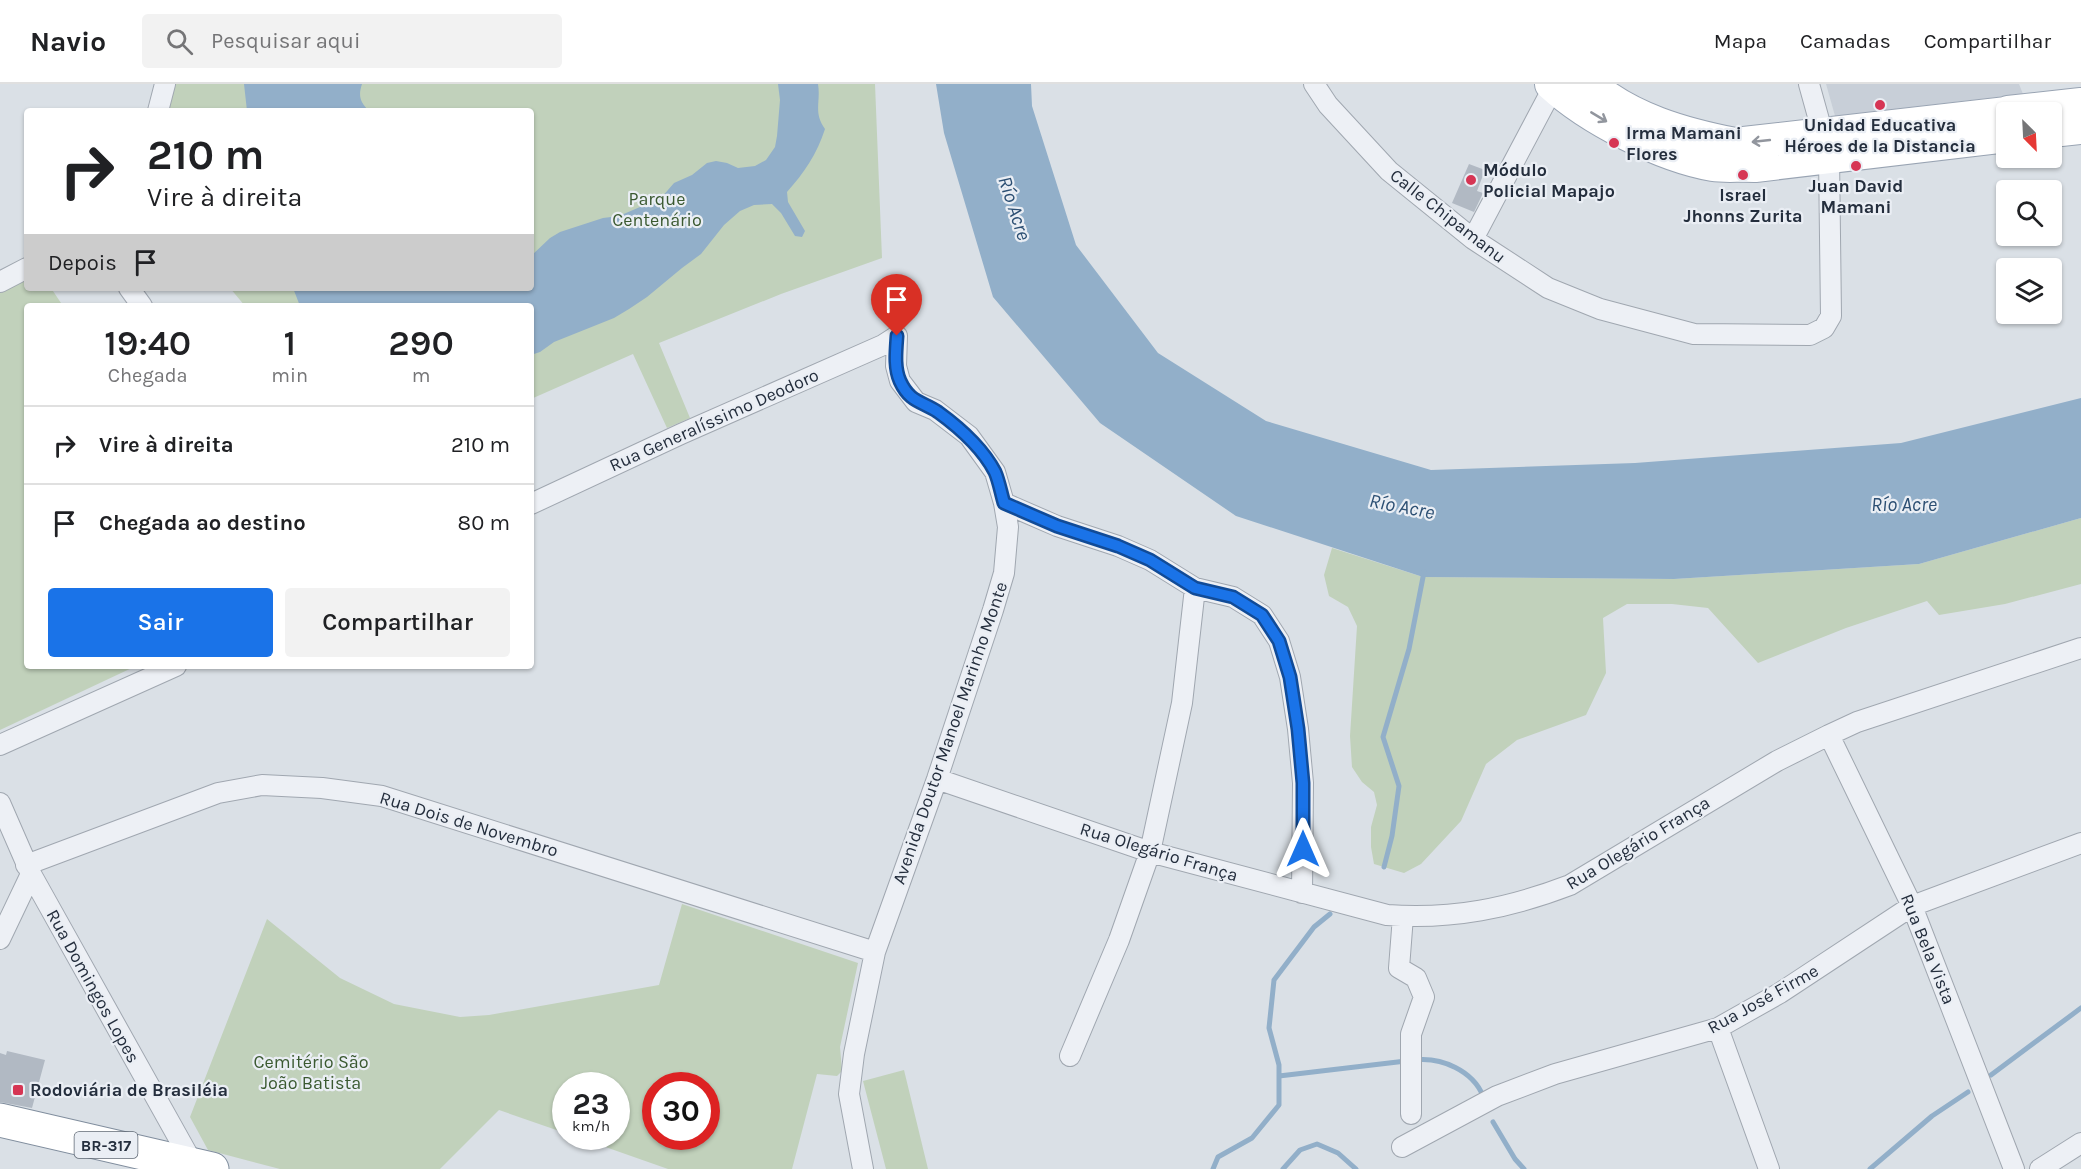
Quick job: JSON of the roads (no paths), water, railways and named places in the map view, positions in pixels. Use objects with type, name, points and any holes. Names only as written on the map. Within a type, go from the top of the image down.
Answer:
[{"type":"highway","name":"BR-317","points":[[0,1120],[203,1167]]},
{"type":"main road","points":[[1590,84],[1631,111],[1668,127],[1696,136],[1735,144],[1826,145],[1996,137]]},
{"type":"main road","points":[[1553,85],[1595,116],[1629,135],[1670,153],[1713,165],[1755,166],[1826,145],[1996,115]]},
{"type":"main road","points":[[2062,106],[2081,104]]},
{"type":"main road","points":[[2062,130],[2081,128]]},
{"type":"street","points":[[159,108],[165,84]]},
{"type":"street","name":"Calle Chipamanu","points":[[1314,84],[1328,105],[1389,171],[1473,239],[1548,288],[1600,309],[1694,334],[1810,335],[1824,328],[1831,316],[1826,145],[1809,84]]},
{"type":"street","points":[[1473,239],[1553,85]]},
{"type":"street","points":[[0,282],[24,270]]},
{"type":"street","name":"Avenida Doutor Manoel Marinho Monte","points":[[862,1169],[849,1094],[854,1054],[875,952],[937,779],[1004,573],[1008,527],[995,472],[969,436],[935,410],[916,402],[900,381],[896,366],[897,336]]},
{"type":"street","name":"Rua Generalíssimo Deodoro","points":[[534,503],[681,434],[883,345],[897,336]]},
{"type":"street","points":[[1004,503],[1057,526],[1118,546],[1150,560],[1195,588],[1233,597],[1262,615],[1279,641],[1290,677],[1298,729],[1303,783],[1302,893]]},
{"type":"street","points":[[1070,1056],[1119,940],[1150,852],[1182,703],[1195,588]]},
{"type":"street","name":"Rua Olegário França","points":[[937,779],[1150,852],[1387,915],[1422,918],[1503,907],[1534,899],[1570,885],[1777,761],[1857,722],[2081,648]]},
{"type":"street","points":[[0,745],[169,669]]},
{"type":"street","name":"Rua Bela Vista","points":[[1829,735],[1912,906],[2014,1169]]},
{"type":"street","name":"Rua Dois de Novembro","points":[[28,869],[218,793],[262,785],[322,788],[382,796],[875,952]]},
{"type":"street","name":"Rua Domingos Lopes","points":[[0,803],[28,869],[203,1167]]},
{"type":"street","name":"Rua José Firme","points":[[1402,1147],[1497,1096],[1555,1074],[1718,1028],[1789,987],[1912,906],[2081,843]]},
{"type":"street","points":[[0,939],[28,869]]},
{"type":"street","points":[[1403,916],[1400,968],[1416,978],[1424,998],[1411,1034],[1411,1114]]},
{"type":"street","points":[[1718,1028],[1769,1169]]},
{"type":"street","points":[[2040,1169],[2081,1143]]},
{"type":"water","points":[[244,84],[362,84],[361,99],[366,108],[247,108]]},
{"type":"water","points":[[778,84],[818,84],[818,112],[825,129],[809,163],[787,192],[788,202],[805,231],[802,237],[795,236],[781,213],[772,204],[754,205],[740,211],[724,225],[701,254],[647,297],[614,318],[554,342],[540,352],[534,354],[534,303],[299,303],[294,291],[534,291],[534,253],[560,232],[603,218],[619,216],[661,198],[674,183],[692,175],[707,163],[716,161],[738,168],[755,166],[766,160],[775,147],[780,100]]},
{"type":"water","name":"Río Acre","points":[[936,84],[1031,84],[1032,106],[1076,245],[1158,353],[1266,421],[1431,470],[1635,463],[1901,443],[2081,398],[2081,518],[1919,564],[1674,579],[1423,577],[1236,516],[1100,423],[993,297],[944,133]]},
{"type":"waterway","points":[[1384,867],[1392,836],[1399,786],[1383,737],[1409,649],[1424,572]]},
{"type":"waterway","points":[[1213,1169],[1218,1157],[1252,1138],[1279,1105],[1279,1065],[1269,1028],[1274,980],[1314,927],[1330,914]]},
{"type":"waterway","points":[[1991,1075],[2081,1008]]},
{"type":"waterway","points":[[1415,1060],[1446,1063],[1472,1079],[1483,1096]]},
{"type":"waterway","points":[[1279,1076],[1406,1061]]},
{"type":"waterway","points":[[1870,1169],[1932,1116],[1968,1092]]},
{"type":"waterway","points":[[1493,1122],[1515,1159],[1524,1169]]},
{"type":"waterway","points":[[1283,1169],[1300,1150],[1317,1144],[1338,1153],[1356,1169]]},
{"type":"place","name":"Unidad Educativa Héroes de la Distancia","points":[[1880,105]]},
{"type":"place","name":"Irma Mamani Flores","points":[[1614,143]]},
{"type":"place","name":"Juan David Mamani","points":[[1856,166]]},
{"type":"place","name":"Israel Jhonns Zurita","points":[[1743,175]]},
{"type":"place","name":"Módulo Policial Mapajo","points":[[1471,180]]},
{"type":"place","name":"Rodoviária de Brasiléia","points":[[18,1090]]},
{"type":"park label","name":"Parque Centenário","points":[[657,209]]},
{"type":"park label","name":"Cemitério São João Batista","points":[[311,1072]]}]
